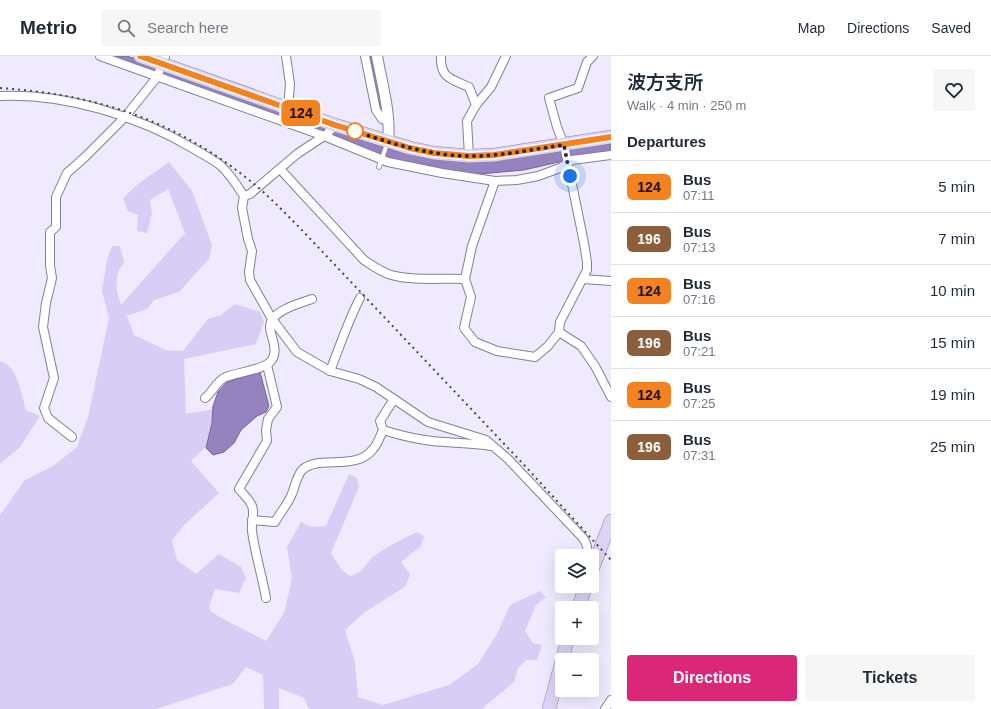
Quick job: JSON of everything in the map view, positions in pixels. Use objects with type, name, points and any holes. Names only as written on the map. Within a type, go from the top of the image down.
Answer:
[{"type":"main road","points":[[140,56],[164,60],[288,108],[330,131],[387,145],[434,153],[469,156],[494,155],[564,147],[611,137]]},
{"type":"main road","points":[[599,554],[610,529]]},
{"type":"main road","points":[[549,709],[566,645]]},
{"type":"street","points":[[100,56],[157,77],[330,131],[381,161],[442,173],[495,181],[517,180],[538,176],[560,168],[566,162],[572,160],[611,155]]},
{"type":"street","points":[[286,56],[290,84],[288,108]]},
{"type":"street","points":[[365,56],[376,110],[382,119],[388,120]]},
{"type":"street","points":[[377,56],[388,120],[389,132],[387,145]]},
{"type":"street","points":[[441,56],[443,71],[446,76],[468,87],[476,105]]},
{"type":"street","points":[[469,156],[467,121],[476,105],[491,87],[506,56]]},
{"type":"street","points":[[495,181],[472,246],[465,279],[471,297],[464,328],[475,342],[497,351],[535,357],[548,346],[559,332],[560,322],[587,270],[587,262],[564,147],[549,98],[578,88],[586,62],[593,56]]},
{"type":"street","points":[[72,437],[48,418],[44,408],[54,378],[43,327],[46,303],[52,278],[50,266],[50,232],[56,227],[56,197],[67,173],[125,117],[157,77],[164,60]]},
{"type":"street","points":[[0,96],[19,95],[63,100],[125,117],[152,128],[219,164],[231,177],[244,196],[242,208],[252,251],[250,280],[272,319],[297,352],[330,370],[376,387],[428,422],[486,440],[508,459],[583,538],[587,545],[587,549]]},
{"type":"street","points":[[244,196],[250,194],[297,154],[330,131]]},
{"type":"street","points":[[280,169],[364,260],[379,270],[404,278],[465,279]]},
{"type":"street","points":[[583,279],[611,281]]},
{"type":"street","points":[[330,370],[351,316],[360,298]]},
{"type":"street","points":[[205,398],[211,393],[218,382],[225,377],[267,365],[273,359],[275,351],[270,327],[272,319],[291,306],[312,300]]},
{"type":"street","points":[[559,332],[581,346],[595,366],[611,397]]},
{"type":"street","points":[[266,598],[263,577],[255,551],[251,528],[253,507],[239,489],[267,441],[266,430],[268,419],[277,407],[267,365]]},
{"type":"street","points":[[252,520],[275,522],[291,496],[296,480],[302,470],[313,464],[352,461],[364,458],[374,449],[383,430],[380,421],[394,399]]},
{"type":"street","points":[[383,430],[405,437],[431,441],[470,442],[493,446]]},
{"type":"street","points":[[605,709],[611,700]]},
{"type":"lane","points":[[381,161],[387,145]]},
{"type":"shaded area","points":[[103,56],[127,56],[388,149],[420,156],[611,144],[611,153],[572,159],[524,170],[480,174],[455,172],[402,163]]},
{"type":"shaded area","points":[[169,162],[192,191],[212,245],[209,259],[179,292],[154,300],[147,309],[127,316],[134,335],[166,350],[183,351],[208,319],[221,315],[235,304],[260,312],[264,322],[256,344],[184,359],[186,414],[215,409],[210,443],[191,461],[219,493],[184,525],[172,540],[177,560],[196,574],[219,554],[241,567],[246,578],[239,593],[215,589],[209,606],[211,612],[266,641],[284,613],[292,579],[287,547],[301,522],[312,527],[326,526],[349,474],[357,478],[359,487],[331,553],[341,569],[350,576],[361,570],[374,556],[395,543],[417,532],[424,536],[421,546],[401,562],[410,574],[406,586],[365,612],[345,630],[355,662],[358,697],[383,705],[449,685],[478,664],[497,634],[510,605],[540,591],[546,597],[536,605],[525,631],[533,643],[542,645],[537,660],[526,660],[518,668],[514,682],[483,709],[309,709],[304,698],[279,688],[279,709],[264,709],[263,675],[246,667],[233,684],[156,709],[0,709],[0,515],[25,480],[53,466],[77,447],[88,417],[109,318],[102,291],[107,260],[112,246],[120,246],[124,262],[118,272],[116,283],[121,305],[185,233],[168,189],[150,200],[152,214],[147,233],[137,231],[138,215],[128,211],[123,198],[138,184]]},
{"type":"shaded area","points":[[0,361],[6,363],[15,374],[26,410],[40,416],[20,447],[0,464]]},
{"type":"shaded area","points":[[260,372],[269,406],[266,412],[257,416],[241,430],[234,443],[224,452],[213,455],[206,448],[212,423],[213,406],[218,392],[227,382]]},
{"type":"waterway","points":[[370,56],[381,112]]},
{"type":"railway","points":[[0,88],[67,96],[129,112],[159,124],[188,139],[216,156],[244,176],[299,227],[526,467],[611,560]]},
{"type":"bus line","name":"124","points":[[140,56],[335,125],[410,148],[434,153],[469,156],[494,155],[611,137]]},
{"type":"route","points":[[355,131],[348,129],[410,148],[453,155],[494,155],[564,145],[570,176]]}]
